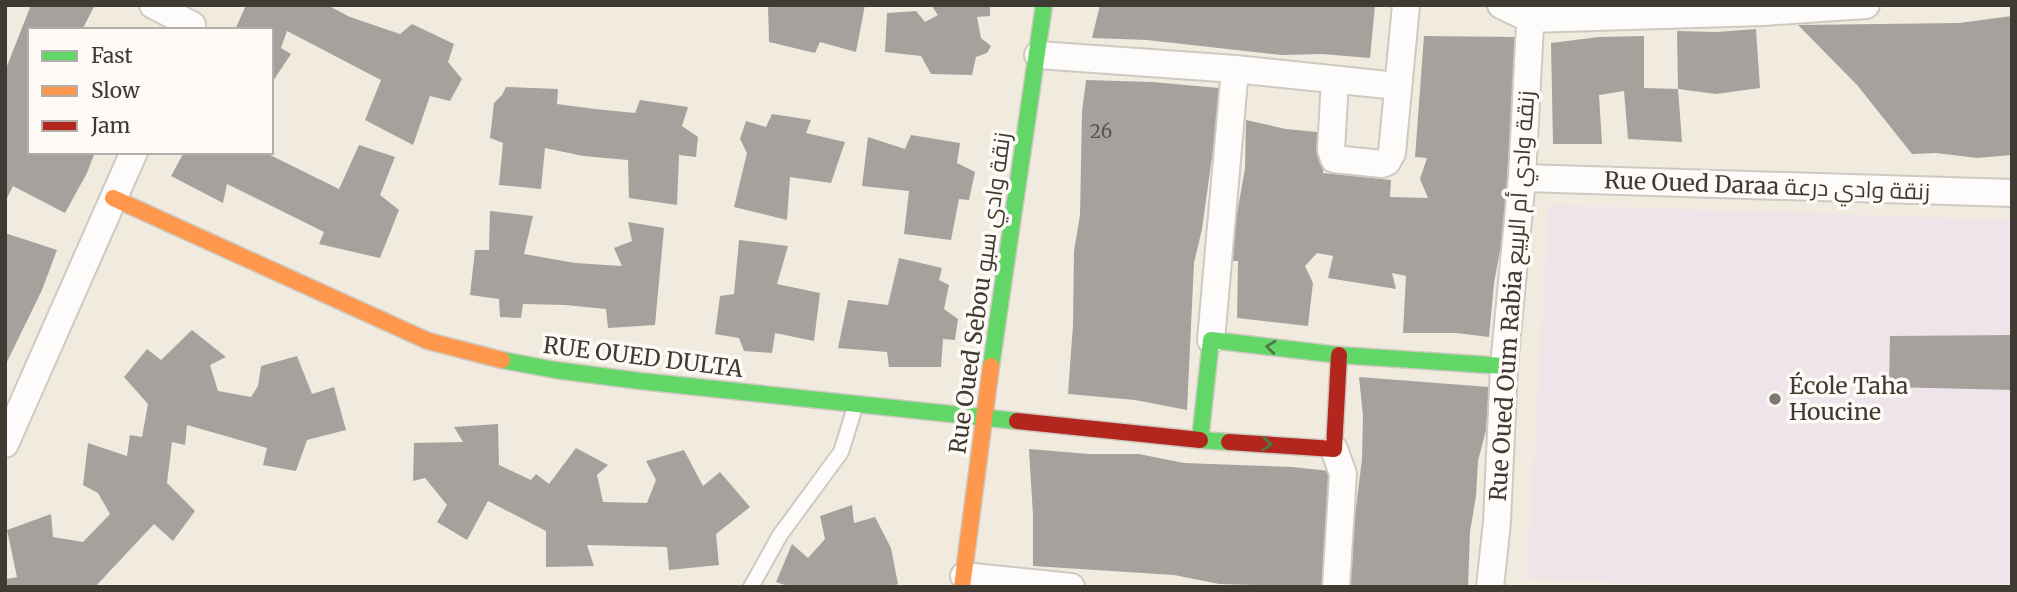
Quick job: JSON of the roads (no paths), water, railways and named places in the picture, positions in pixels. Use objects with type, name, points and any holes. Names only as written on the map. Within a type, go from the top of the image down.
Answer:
[{"type":"street","points":[[153,5],[194,20]]},
{"type":"street","name":"Rue Oued Sebou زنقة وادي سبو","points":[[963,581],[984,416],[1044,5]]},
{"type":"street","points":[[1335,80],[1331,150],[1336,160],[1382,164],[1392,153],[1406,5]]},
{"type":"street","points":[[1501,5],[1531,12],[1763,12],[1866,5]]},
{"type":"street","name":"Rue Oued Oum Rabia زنقة وادي أم الربيع","points":[[1490,587],[1504,366],[1522,178],[1531,12]]},
{"type":"street","points":[[1038,55],[1235,69],[1397,86]]},
{"type":"street","points":[[1200,440],[1235,69]]},
{"type":"street","points":[[9,426],[133,154]]},
{"type":"street","name":"Rue Oued Daraa زنقة وادي درعة","points":[[1522,178],[2012,193]]},
{"type":"street","name":"RUE OUED DULTA","points":[[113,198],[428,341],[496,359],[555,370],[856,404],[1200,440],[1334,449]]},
{"type":"street","points":[[1211,340],[1339,355],[1504,366]]},
{"type":"street","points":[[1336,587],[1343,474],[1334,449],[1339,355]]},
{"type":"street","points":[[963,581],[1071,587]]},
{"type":"lane","points":[[751,587],[780,536],[841,452],[856,404]]},
{"type":"place","name":"École Taha Houcine","points":[[1775,399]]}]
